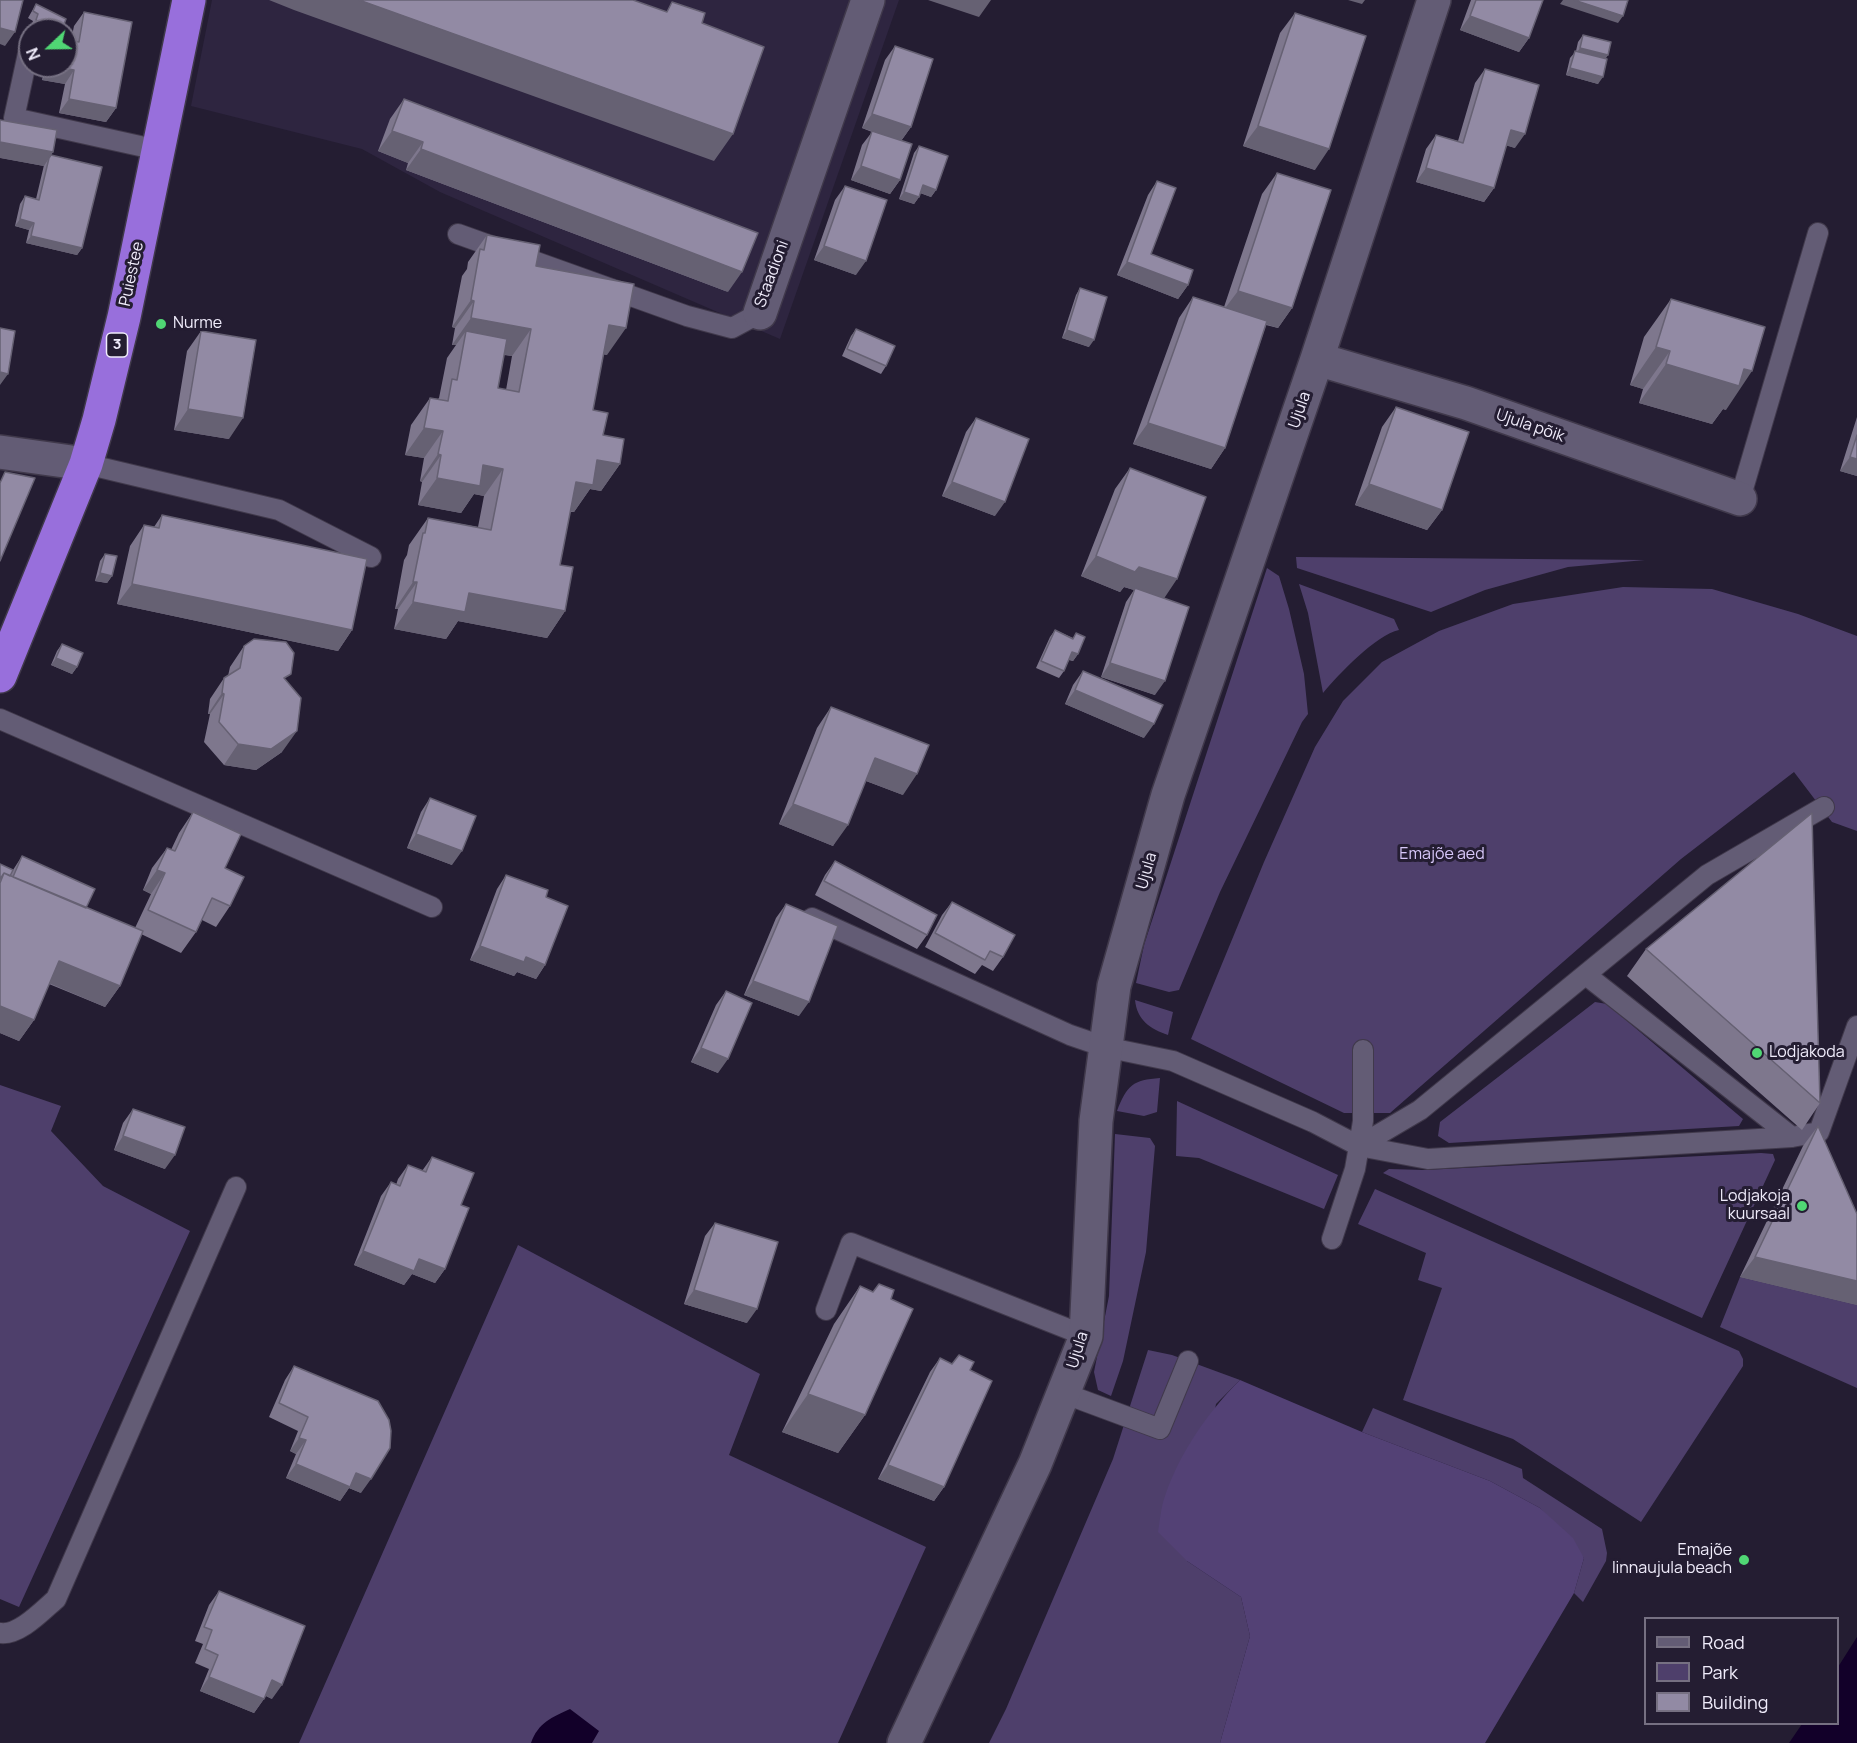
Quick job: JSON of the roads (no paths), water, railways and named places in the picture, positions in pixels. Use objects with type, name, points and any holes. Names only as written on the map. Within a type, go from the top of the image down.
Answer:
[{"type":"highway","name":"Puiestee","points":[[0,676],[86,464],[99,420],[124,317],[189,0]]},
{"type":"street","name":"Staadioni","points":[[760,313],[868,0]]},
{"type":"street","name":"Ujula","points":[[904,1743],[1035,1464],[1086,1336],[1096,1121],[1114,987],[1168,795],[1317,359],[1434,0]]},
{"type":"street","name":"Ujula põik","points":[[1317,359],[1466,403],[1740,499]]},
{"type":"street","points":[[0,452],[86,464]]},
{"type":"lane","points":[[23,78],[14,118],[158,150]]},
{"type":"lane","points":[[1740,499],[1818,233]]},
{"type":"lane","name":"Staadioni","points":[[458,234],[687,316],[732,328],[760,313]]},
{"type":"lane","points":[[86,464],[279,510],[371,556]]},
{"type":"lane","points":[[0,719],[432,907]]},
{"type":"lane","points":[[1359,1146],[1420,1110],[1707,875],[1824,807]]},
{"type":"lane","points":[[799,912],[1070,1035],[1105,1047],[1173,1061],[1313,1122],[1359,1146],[1428,1159],[1792,1137],[1819,1132],[1857,1026]]},
{"type":"lane","points":[[1586,975],[1792,1137]]},
{"type":"lane","points":[[1332,1239],[1355,1169],[1363,1122],[1363,1050]]},
{"type":"lane","points":[[0,1633],[5,1634],[29,1623],[56,1599],[236,1186]]},
{"type":"lane","points":[[826,1310],[851,1243],[1086,1336]]},
{"type":"lane","points":[[1063,1393],[1160,1429],[1188,1361]]},
{"type":"place","name":"Nurme","points":[[161,324]]},
{"type":"place","name":"Lodjakoda","points":[[1757,1053]]},
{"type":"place","name":"Lodjakoja kuursaal","points":[[1802,1206]]},
{"type":"place","name":"Emajõe linnaujula beach","points":[[1744,1560]]},
{"type":"park label","name":"Emajõe aed","points":[[1442,855]]}]
